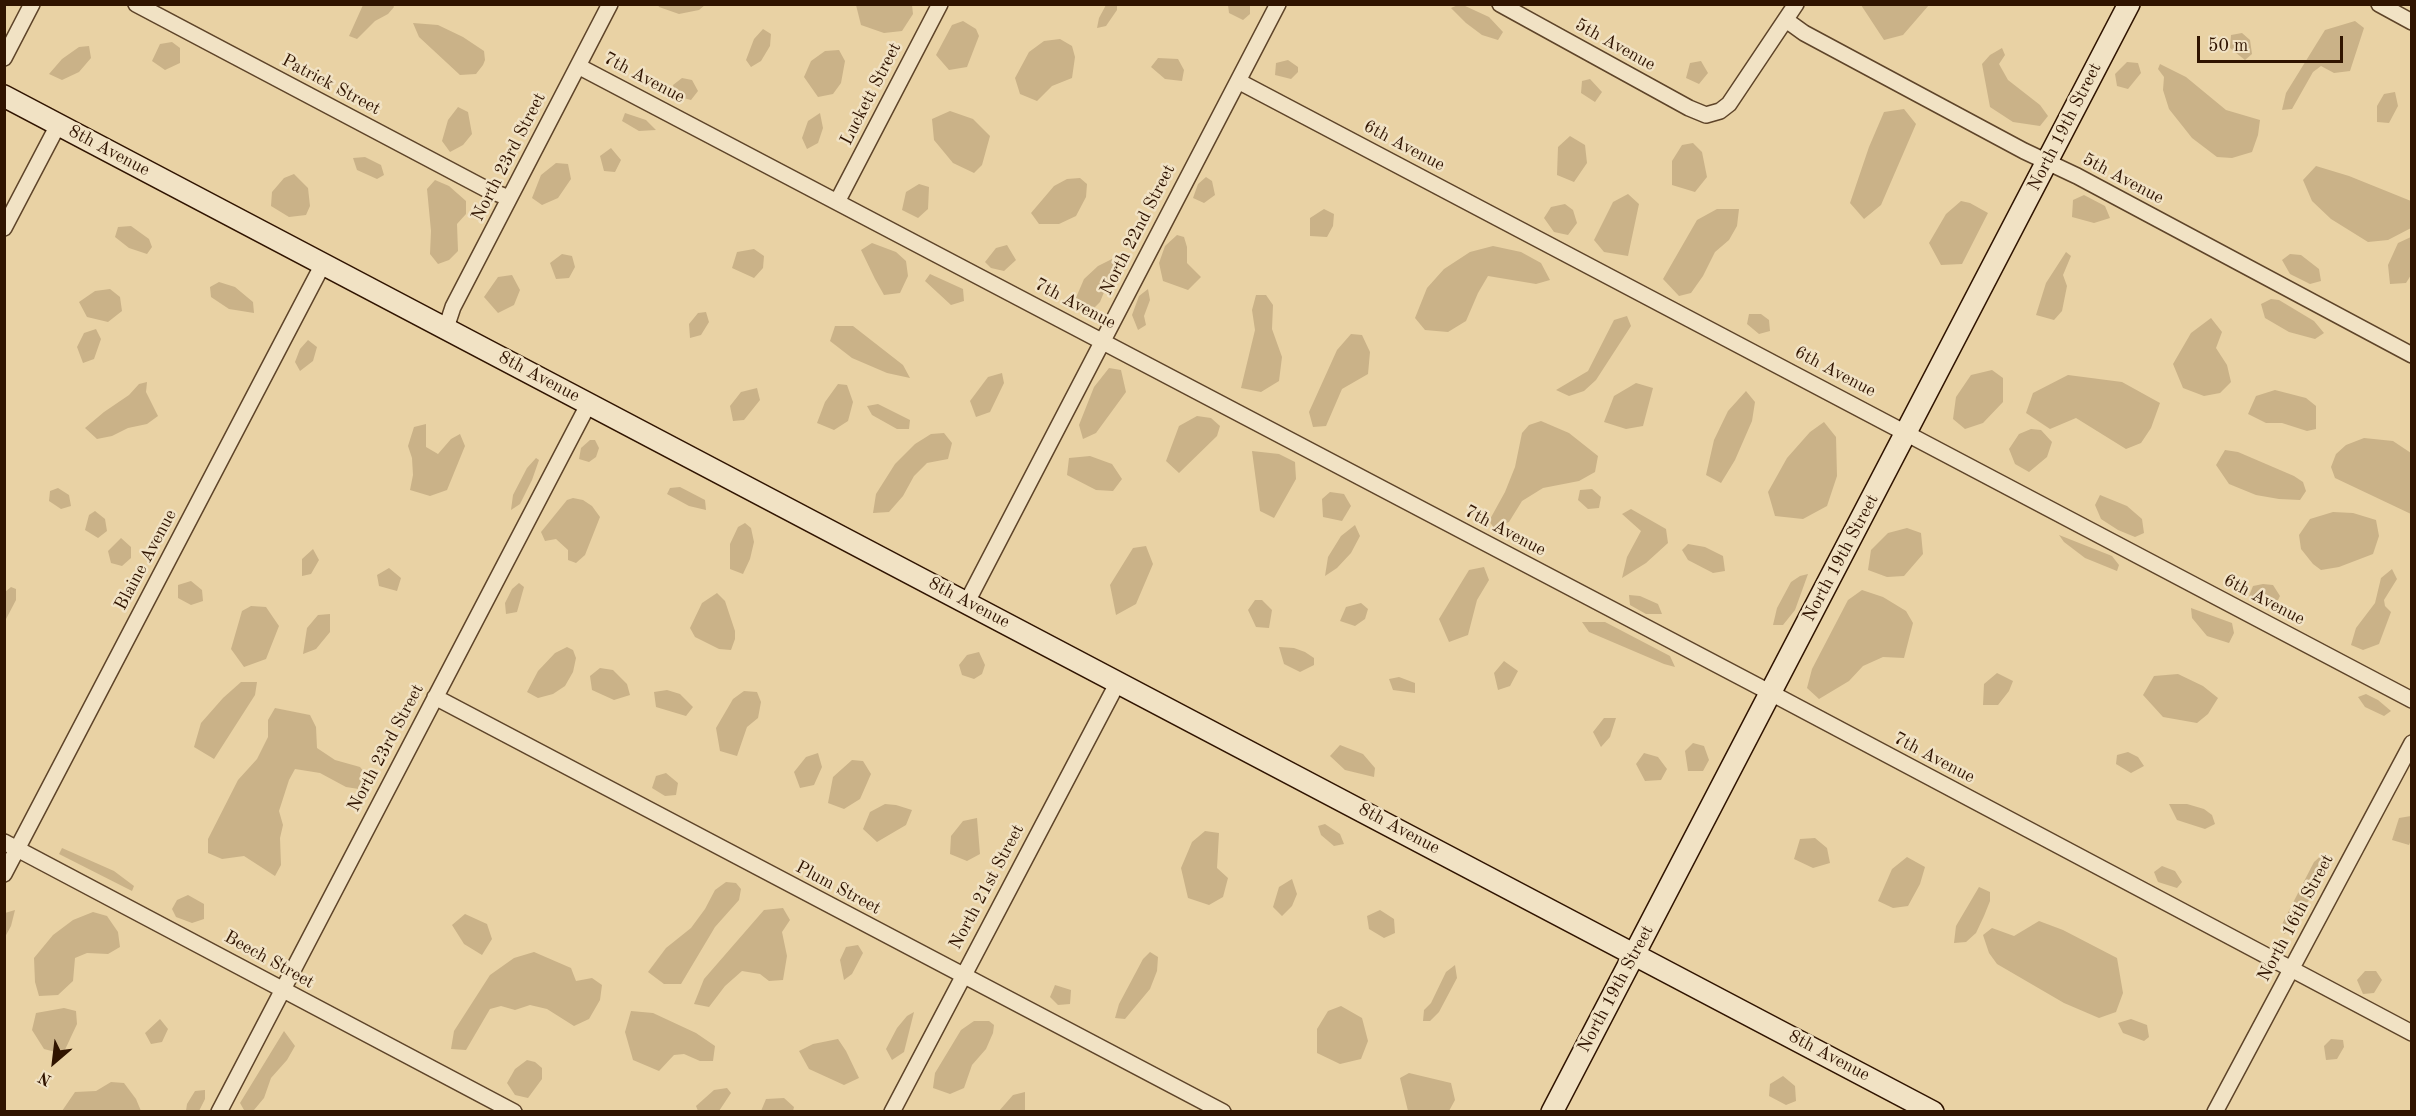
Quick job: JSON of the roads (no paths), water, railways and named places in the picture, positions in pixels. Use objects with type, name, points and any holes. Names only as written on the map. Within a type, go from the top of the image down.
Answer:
[{"type":"street","points":[[4,58],[32,4]]},
{"type":"street","name":"Patrick Street","points":[[136,4],[486,189],[509,198]]},
{"type":"street","name":"North 23rd Street","points":[[446,328],[453,307],[610,4]]},
{"type":"street","name":"Luckett Street","points":[[837,202],[940,4]]},
{"type":"street","name":"North 22nd Street","points":[[967,602],[1278,4]]},
{"type":"street","name":"5th Avenue","points":[[1500,4],[1689,108],[1699,113],[1713,114],[1729,104],[1786,20],[1804,33],[2412,355]]},
{"type":"street","points":[[1786,20],[1796,4]]},
{"type":"street","name":"North 19th Street","points":[[1552,1112],[2129,4]]},
{"type":"street","points":[[2379,4],[2412,22]]},
{"type":"street","name":"7th Avenue","points":[[578,66],[2412,1033]]},
{"type":"street","name":"6th Avenue","points":[[1238,81],[2412,700]]},
{"type":"street","name":"8th Avenue","points":[[4,96],[1635,953],[1933,1112]]},
{"type":"street","points":[[4,228],[58,125]]},
{"type":"street","name":"Blaine Avenue","points":[[4,874],[11,846],[323,264]]},
{"type":"street","name":"North 23rd Street","points":[[219,1112],[589,404]]},
{"type":"street","name":"North 21st Street","points":[[892,1112],[1118,682]]},
{"type":"street","name":"Plum Street","points":[[435,696],[1223,1112]]},
{"type":"street","name":"North 16th Street","points":[[2215,1112],[2412,743]]},
{"type":"street","name":"Beech Street","points":[[11,846],[514,1112]]}]
